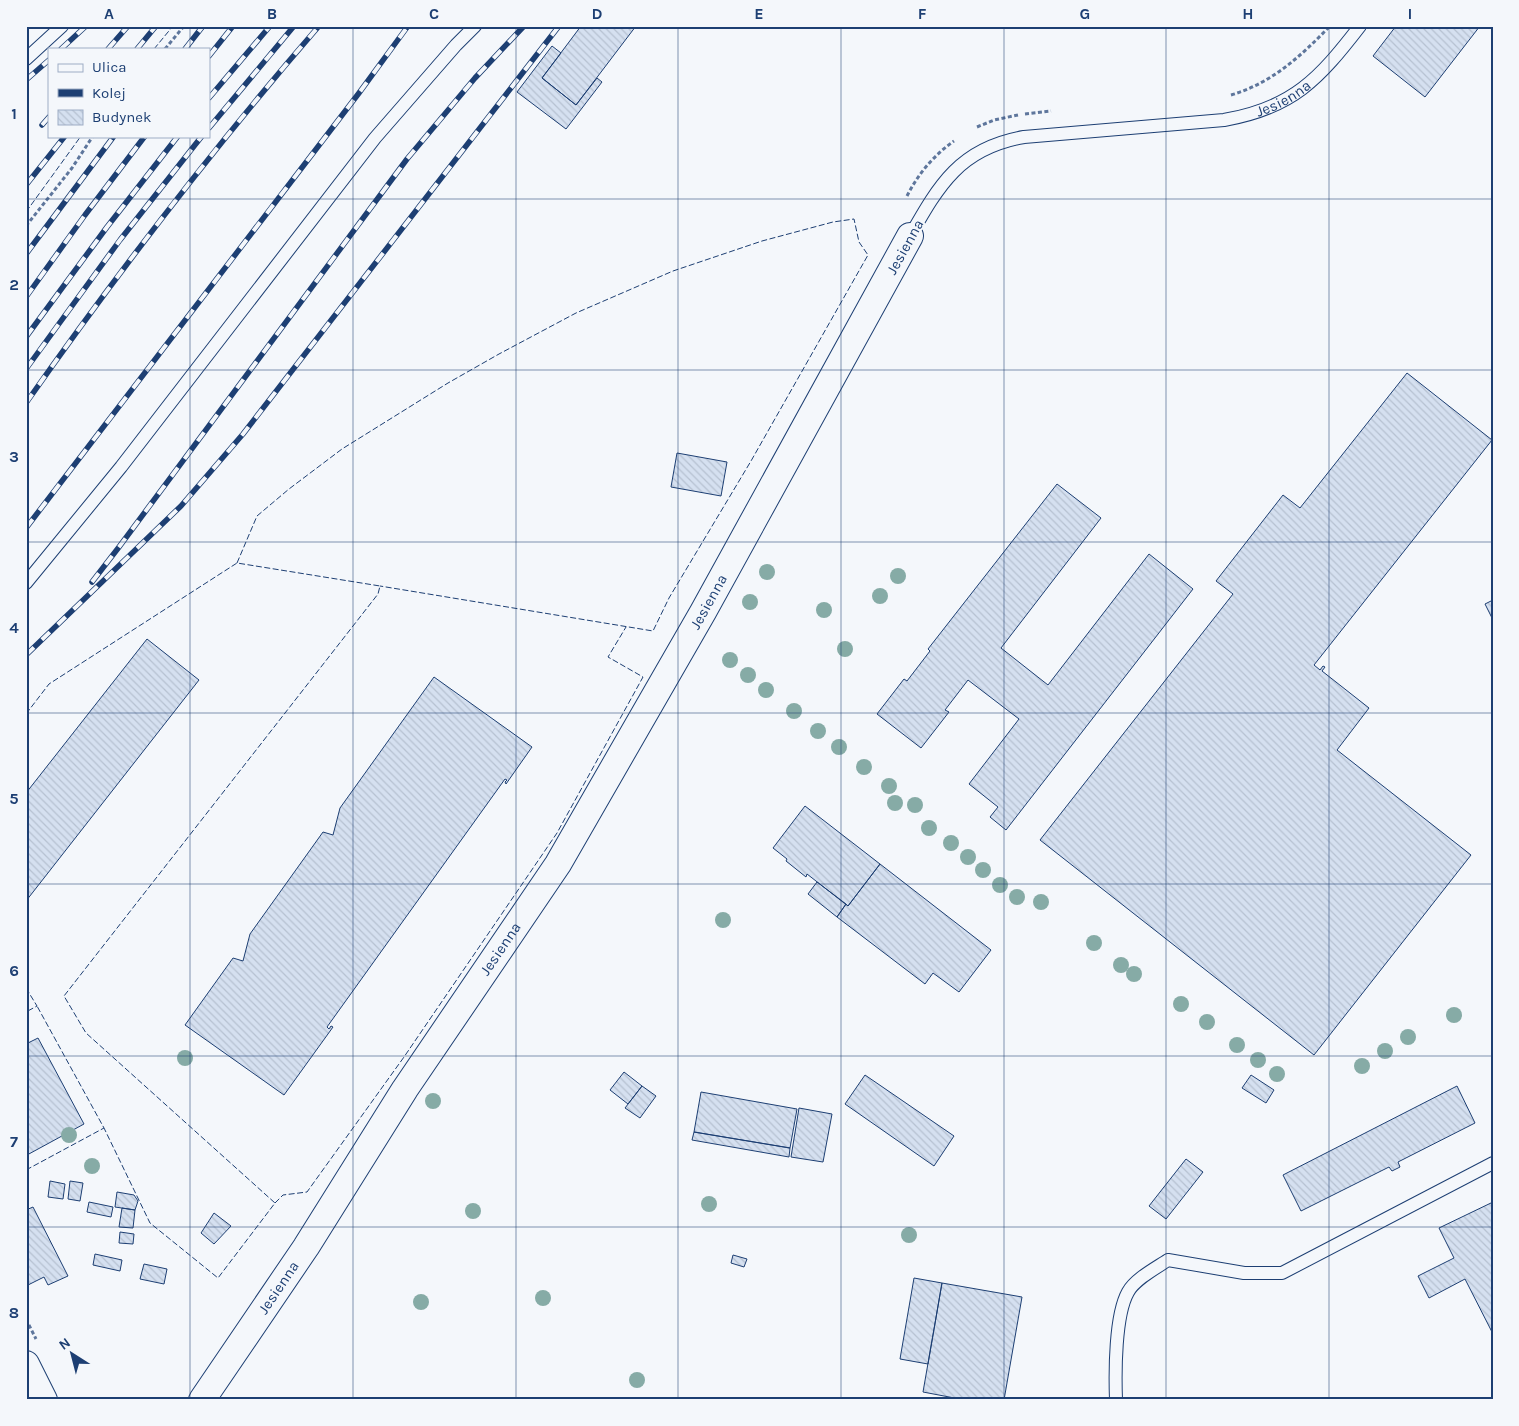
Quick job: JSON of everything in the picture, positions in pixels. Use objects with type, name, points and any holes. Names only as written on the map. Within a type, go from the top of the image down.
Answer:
[{"type":"street","name":"Jesienna","points":[[202,1400],[306,1248],[405,1089],[558,864],[704,612],[910,236]]},
{"type":"street","points":[[26,1364],[44,1400]]},
{"type":"lane","points":[[26,59],[62,26]]},
{"type":"lane","points":[[26,583],[121,467],[375,138],[456,45],[475,26]]},
{"type":"lane","name":"Jesienna","points":[[910,236],[934,195],[950,175],[969,158],[991,146],[1007,140],[1024,137],[1224,120],[1250,115],[1284,101],[1306,86],[1326,68],[1360,26]]},
{"type":"lane","points":[[1116,1400],[1115,1375],[1120,1310],[1129,1290],[1148,1273],[1168,1260],[1244,1273],[1282,1273],[1493,1164]]},
{"type":"path","points":[[166,48],[184,26]]},
{"type":"path","points":[[1224,97],[1256,86],[1274,76],[1294,61],[1330,26]]},
{"type":"path","points":[[973,130],[1008,116],[1060,110]]},
{"type":"path","points":[[906,198],[916,180],[930,162],[945,147],[960,137]]},
{"type":"path","points":[[26,226],[72,168],[93,138]]},
{"type":"building","points":[[581,26],[636,26],[576,105],[542,78]]},
{"type":"building","points":[[1396,26],[1480,26],[1425,97],[1373,56]]},
{"type":"building","points":[[552,46],[561,53],[542,78],[576,105],[597,78],[602,82],[566,129],[517,92]]},
{"type":"building","points":[[1407,373],[1492,440],[1314,665],[1320,670],[1323,666],[1325,667],[1322,671],[1369,708],[1337,750],[1471,855],[1314,1055],[1040,840],[1233,594],[1216,581],[1283,495],[1300,508]]},
{"type":"building","points":[[677,453],[727,462],[721,496],[671,487]]},
{"type":"building","points":[[1057,484],[1101,518],[1001,648],[1048,685],[1149,554],[1193,589],[1006,830],[990,817],[998,807],[969,784],[1019,719],[968,680],[945,710],[949,712],[921,748],[877,714],[904,679],[907,681],[930,651],[928,649]]},
{"type":"building","points":[[1493,600],[1493,620],[1485,604]]},
{"type":"building","points":[[147,639],[199,680],[26,901],[26,793]]},
{"type":"building","points":[[434,677],[532,747],[506,784],[507,780],[505,779],[327,1027],[329,1029],[331,1026],[333,1027],[284,1095],[185,1025],[233,958],[243,961],[250,934],[323,832],[333,835],[340,808]]},
{"type":"building","points":[[805,806],[880,864],[848,906],[807,874],[806,877],[773,848]]},
{"type":"building","points":[[880,864],[991,950],[959,992],[933,973],[925,984],[837,917],[846,904],[848,906]]},
{"type":"building","points":[[817,882],[846,904],[837,917],[808,894]]},
{"type":"building","points":[[38,1038],[84,1124],[27,1155],[26,1044]]},
{"type":"building","points":[[624,1072],[642,1086],[628,1104],[610,1090]]},
{"type":"building","points":[[865,1075],[954,1136],[934,1166],[845,1104]]},
{"type":"building","points":[[1251,1075],[1274,1090],[1266,1103],[1242,1088]]},
{"type":"building","points":[[642,1086],[656,1096],[640,1118],[625,1108]]},
{"type":"building","points":[[1457,1086],[1475,1123],[1398,1162],[1400,1167],[1392,1171],[1389,1167],[1301,1211],[1283,1175]]},
{"type":"building","points":[[701,1092],[797,1109],[790,1148],[694,1132]]},
{"type":"building","points":[[799,1108],[832,1114],[823,1162],[791,1157]]},
{"type":"building","points":[[694,1132],[790,1148],[789,1157],[692,1140]]},
{"type":"building","points":[[1186,1159],[1203,1172],[1166,1219],[1149,1206]]},
{"type":"building","points":[[50,1181],[65,1184],[63,1199],[48,1197]]},
{"type":"building","points":[[70,1181],[83,1183],[80,1201],[68,1199]]},
{"type":"building","points":[[117,1192],[134,1195],[138,1201],[135,1210],[115,1207]]},
{"type":"building","points":[[89,1202],[113,1207],[111,1217],[87,1212]]},
{"type":"building","points":[[1493,1202],[1493,1334],[1465,1279],[1429,1298],[1418,1276],[1454,1258],[1439,1228]]},
{"type":"building","points":[[33,1207],[68,1276],[48,1285],[44,1277],[26,1286],[26,1210]]},
{"type":"building","points":[[122,1208],[135,1210],[133,1228],[119,1227]]},
{"type":"building","points":[[214,1213],[231,1226],[214,1244],[201,1233]]},
{"type":"building","points":[[120,1232],[134,1234],[133,1244],[119,1243]]},
{"type":"building","points":[[95,1254],[122,1260],[120,1271],[93,1265]]},
{"type":"building","points":[[733,1255],[747,1259],[744,1267],[731,1263]]},
{"type":"building","points":[[144,1264],[167,1269],[164,1284],[140,1279]]},
{"type":"building","points":[[914,1278],[942,1283],[928,1364],[900,1359]]},
{"type":"building","points":[[942,1283],[1022,1297],[1004,1400],[965,1400],[923,1392]]},
{"type":"railway","points":[[62,48],[86,26]]},
{"type":"railway","points":[[109,48],[128,26]]},
{"type":"railway","points":[[138,48],[156,26]]},
{"type":"railway","points":[[186,48],[203,26]]},
{"type":"railway","points":[[210,55],[233,26]]},
{"type":"railway","points":[[210,97],[270,26]]},
{"type":"railway","points":[[210,127],[294,26]]},
{"type":"railway","points":[[26,403],[168,210],[242,117],[319,26]]},
{"type":"railway","points":[[26,528],[359,93],[408,26]]},
{"type":"railway","points":[[92,582],[407,159],[475,78],[524,26]]},
{"type":"railway","points":[[26,655],[181,506],[243,434],[559,26]]},
{"type":"railway","points":[[26,80],[48,61]]},
{"type":"railway","points":[[42,125],[48,118]]},
{"type":"railway","points":[[26,185],[63,138]]},
{"type":"railway","points":[[26,254],[113,138]]},
{"type":"railway","points":[[26,297],[143,138]]},
{"type":"railway","points":[[26,337],[107,227],[176,138]]},
{"type":"railway","points":[[26,369],[120,240],[200,138]]},
{"type":"fence","points":[[155,48],[173,26]]},
{"type":"fence","points":[[26,212],[80,138]]},
{"type":"fence","points":[[237,563],[257,516],[289,489],[342,449],[448,383],[499,354],[576,313],[673,271],[762,241],[833,222],[854,219],[859,242],[868,255],[751,461],[669,598],[653,631],[380,586]]},
{"type":"fence","points":[[26,714],[49,684],[237,563],[380,586],[378,594],[64,996],[86,1033],[275,1203],[218,1278],[150,1223],[104,1128]]},
{"type":"fence","points":[[275,1203],[283,1195],[307,1192],[404,1057],[557,833],[643,677],[608,657],[626,627]]},
{"type":"fence","points":[[26,988],[37,1006],[26,1012]]},
{"type":"fence","points":[[26,1170],[104,1128],[37,1006]]}]
